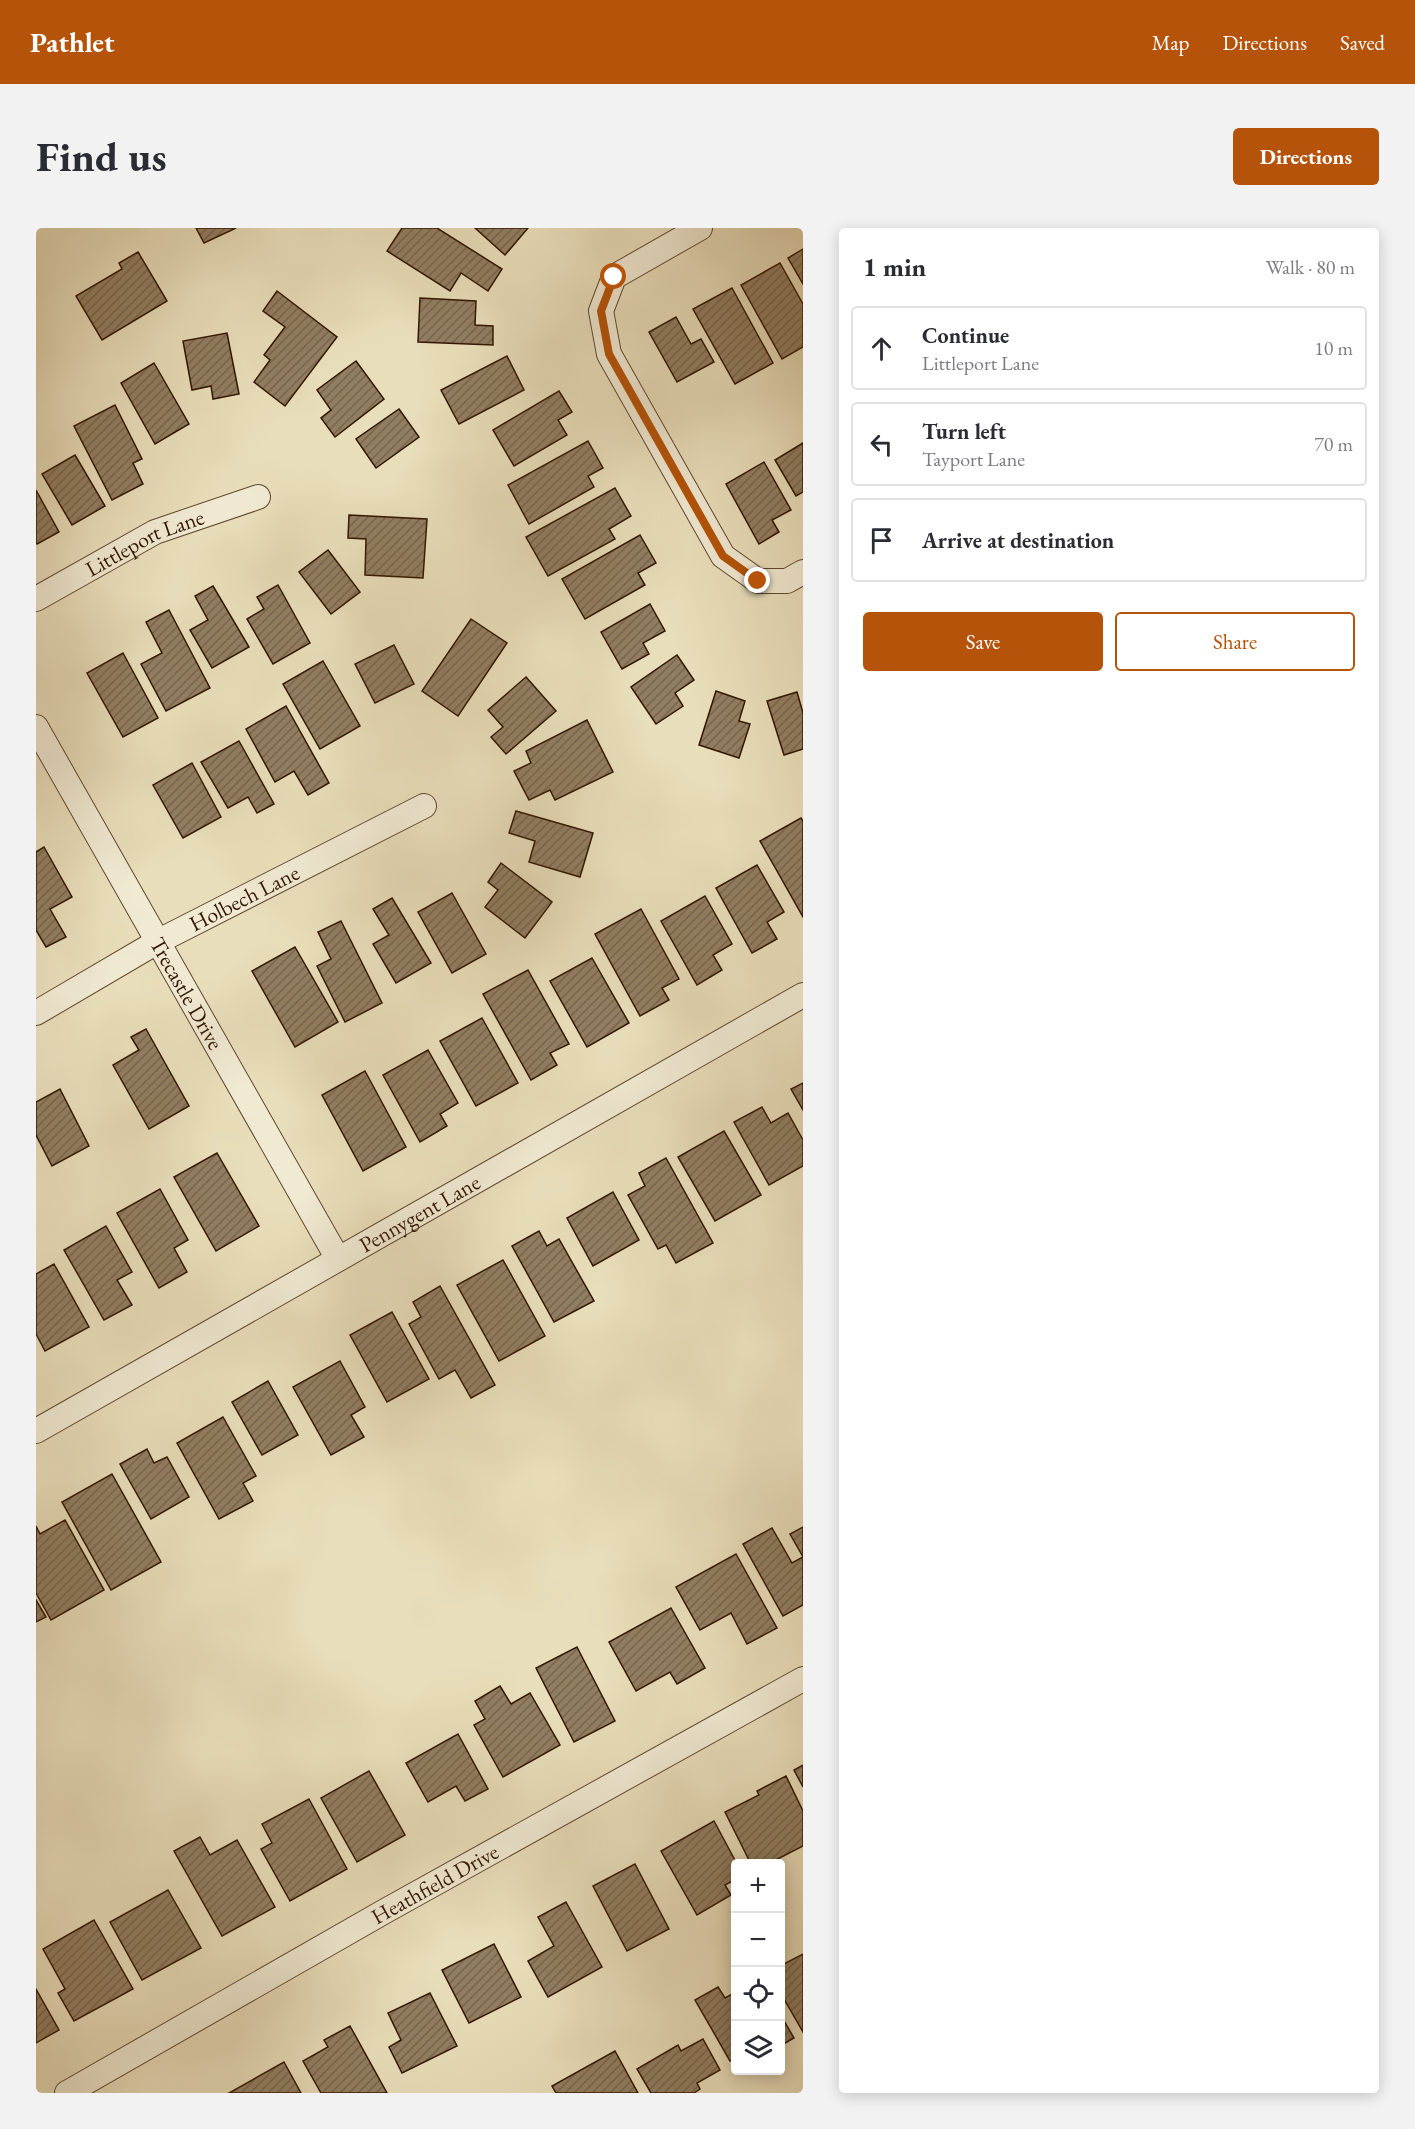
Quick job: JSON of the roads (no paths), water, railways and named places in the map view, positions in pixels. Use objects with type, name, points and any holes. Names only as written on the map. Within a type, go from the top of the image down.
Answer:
[{"type":"street","points":[[700,228],[614,277],[601,311],[609,354],[723,556],[758,581],[787,581],[803,572]]},
{"type":"street","name":"Littleport Lane","points":[[36,599],[155,532],[258,497]]},
{"type":"street","name":"Trecastle Drive","points":[[36,727],[338,1259]]},
{"type":"street","name":"Holbech Lane","points":[[36,1013],[157,942],[424,806]]},
{"type":"street","name":"Pennygent Lane","points":[[36,1431],[803,995]]},
{"type":"street","name":"Heathfield Drive","points":[[67,2093],[387,1910],[803,1679]]}]
